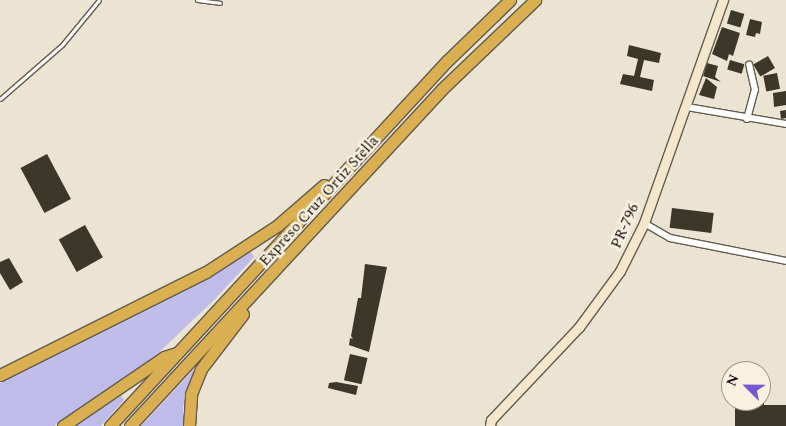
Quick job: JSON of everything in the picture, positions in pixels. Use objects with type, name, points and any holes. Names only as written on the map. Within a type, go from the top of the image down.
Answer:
[{"type":"highway","name":"Expreso Cruz Ortiz Stella","points":[[110,426],[447,61],[510,0]]},
{"type":"highway","name":"Expreso Cruz Ortiz Stella","points":[[130,426],[256,293],[442,89],[535,0]]},
{"type":"highway","points":[[0,375],[206,272],[278,225],[355,161]]},
{"type":"highway","points":[[190,426],[191,394],[201,369],[234,328],[256,293]]},
{"type":"highway","points":[[63,426],[164,357],[180,351]]},
{"type":"street","name":"PR-796","points":[[490,426],[491,420],[579,327],[620,270],[644,223],[723,0]]},
{"type":"street","points":[[747,118],[755,90],[750,65]]},
{"type":"street","points":[[686,107],[786,124]]},
{"type":"street","points":[[644,223],[670,238],[786,261]]},
{"type":"lane","points":[[0,99],[62,45],[100,0]]},
{"type":"lane","points":[[197,0],[220,3]]},
{"type":"shaded area","points":[[251,252],[254,257],[214,300],[154,357],[110,390],[54,426],[0,426],[0,383]]},
{"type":"shaded area","points":[[195,368],[183,407],[184,426],[141,426]]},
{"type":"shaded area","points":[[120,394],[124,400],[101,426],[71,426]]},
{"type":"building","points":[[731,10],[744,14],[740,27],[727,23]]},
{"type":"building","points":[[750,19],[762,22],[760,34],[756,33],[755,37],[746,35]]},
{"type":"building","points":[[722,27],[740,33],[733,56],[729,54],[727,61],[712,54]]},
{"type":"building","points":[[629,45],[661,53],[659,63],[644,60],[640,77],[654,80],[652,91],[620,84],[623,74],[634,76],[638,59],[627,56]]},
{"type":"building","points":[[768,56],[775,68],[760,77],[753,64]]},
{"type":"building","points":[[730,60],[744,64],[742,74],[727,70]]},
{"type":"building","points":[[707,63],[718,66],[715,77],[721,82],[703,76]]},
{"type":"building","points":[[777,73],[780,89],[766,91],[763,76]]},
{"type":"building","points":[[706,78],[717,87],[714,99],[699,95]]},
{"type":"building","points":[[786,91],[786,105],[774,107],[773,93]]},
{"type":"building","points":[[786,110],[786,118],[781,119],[780,111]]},
{"type":"building","points":[[47,154],[71,199],[44,213],[21,168]]},
{"type":"building","points":[[672,208],[714,213],[711,233],[670,228]]},
{"type":"building","points":[[85,225],[103,257],[77,272],[59,240]]},
{"type":"building","points":[[9,258],[23,282],[10,290],[0,273],[0,262]]},
{"type":"building","points":[[365,264],[387,267],[369,352],[349,345],[350,338],[353,339],[351,336],[358,298],[361,298]]},
{"type":"building","points":[[350,354],[368,358],[361,384],[344,380]]},
{"type":"building","points":[[336,382],[358,386],[356,395],[328,388],[329,383]]},
{"type":"building","points":[[771,405],[786,405],[786,426],[735,426],[735,411],[771,411]]}]
